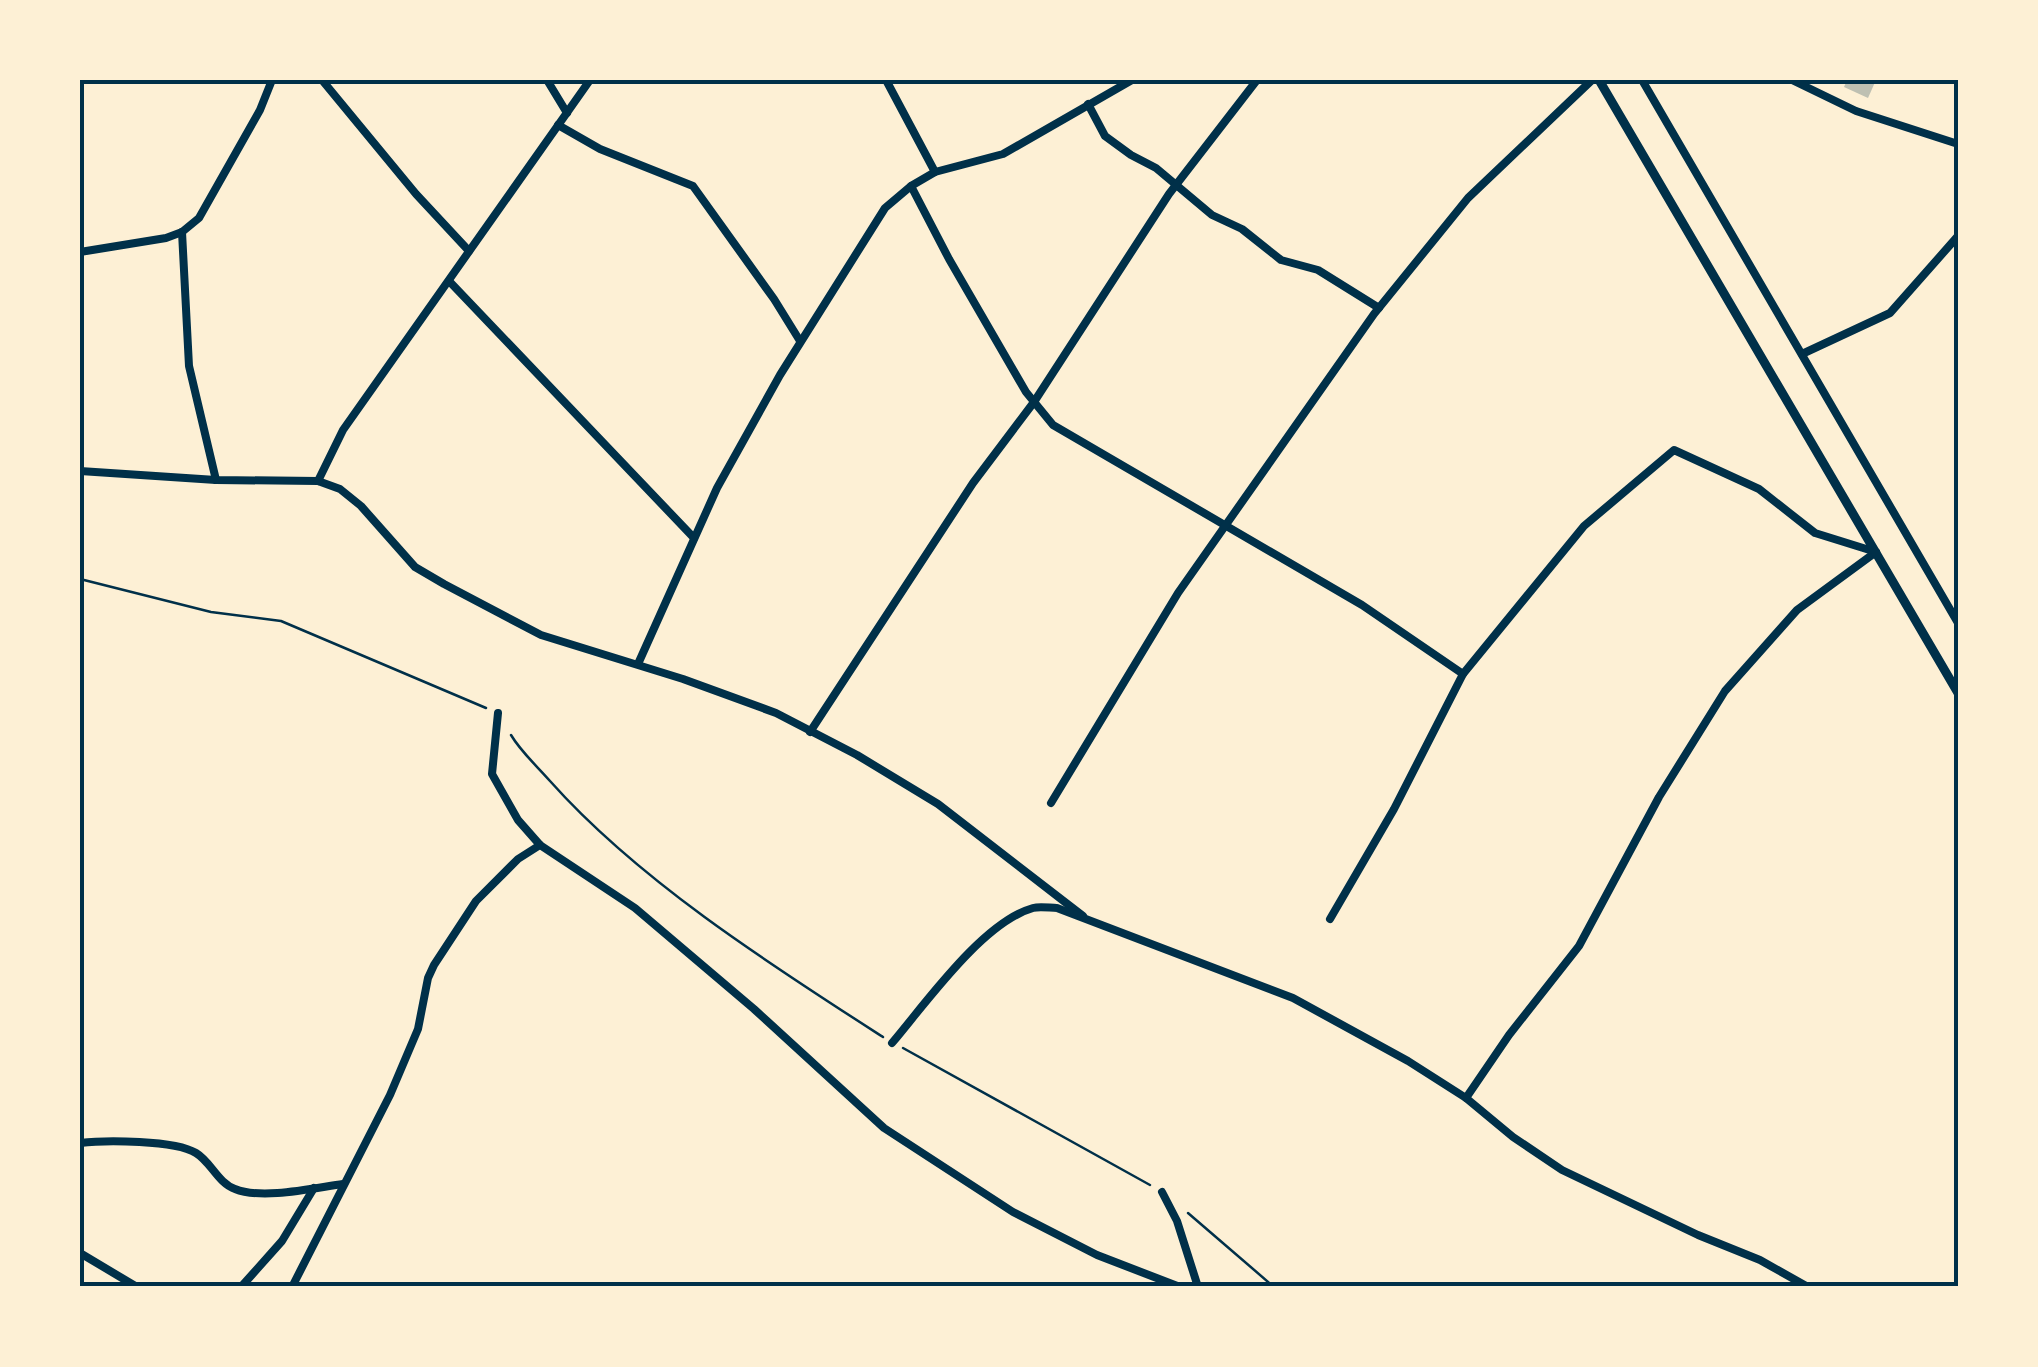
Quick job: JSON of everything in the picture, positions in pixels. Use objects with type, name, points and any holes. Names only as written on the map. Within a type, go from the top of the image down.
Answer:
[{"type":"street","points":[[80,252],[166,238],[182,232],[199,218],[213,198],[272,80]]},
{"type":"street","points":[[322,80],[403,179],[469,251]]},
{"type":"street","points":[[547,80],[566,113]]},
{"type":"street","points":[[318,480],[344,430],[590,80]]},
{"type":"street","points":[[886,80],[936,172]]},
{"type":"street","points":[[638,664],[717,488],[800,341],[885,208],[936,172],[1003,154],[1132,80]]},
{"type":"street","points":[[810,732],[973,483],[1034,402],[1177,184],[1257,80]]},
{"type":"street","points":[[1051,803],[1178,594],[1379,308],[1468,198],[1596,80],[1958,693]]},
{"type":"street","points":[[1642,80],[1958,623]]},
{"type":"street","points":[[1792,80],[1856,111],[1958,144]]},
{"type":"street","points":[[1088,104],[1106,136],[1177,184],[1212,215],[1242,229],[1281,260],[1318,270],[1379,308]]},
{"type":"street","points":[[558,126],[600,149],[693,186],[800,341]]},
{"type":"street","points":[[911,186],[949,259],[1034,402],[1052,425],[1362,605],[1464,674]]},
{"type":"street","points":[[182,232],[189,366],[216,480]]},
{"type":"street","points":[[1802,354],[1890,314],[1958,236]]},
{"type":"street","points":[[449,280],[694,538]]},
{"type":"street","points":[[1330,919],[1394,809],[1464,674],[1584,526],[1674,450],[1759,489],[1815,534],[1876,552]]},
{"type":"street","points":[[80,471],[216,480],[318,480],[340,489],[415,567],[444,584],[541,635],[638,664],[776,714],[856,755],[938,804],[1084,916]]},
{"type":"street","points":[[1466,1098],[1579,946],[1666,785],[1725,691],[1796,610],[1876,552]]},
{"type":"street","points":[[498,713],[492,774],[518,820],[540,845],[634,908],[754,1009],[884,1128],[1013,1212],[1098,1255],[1180,1287]]},
{"type":"street","points":[[292,1287],[390,1096],[411,1047],[434,965],[476,901],[518,859],[540,845]]},
{"type":"street","points":[[892,1043],[971,950],[1034,907],[1057,908],[1293,998],[1408,1061],[1466,1098],[1562,1170],[1606,1194],[1760,1260],[1808,1287]]},
{"type":"street","points":[[80,1143],[129,1143],[192,1150],[226,1185],[254,1194],[343,1184]]},
{"type":"street","points":[[241,1287],[282,1242],[314,1188]]},
{"type":"street","points":[[1162,1192],[1177,1220],[1198,1287]]},
{"type":"street","points":[[80,1253],[137,1287]]},
{"type":"path","points":[[80,579],[211,612],[282,621],[498,713],[514,741],[578,813],[644,870],[803,986],[892,1043],[1162,1192],[1274,1287]]},
{"type":"building","points":[[1847,80],[1876,80],[1868,98],[1844,87]]}]
